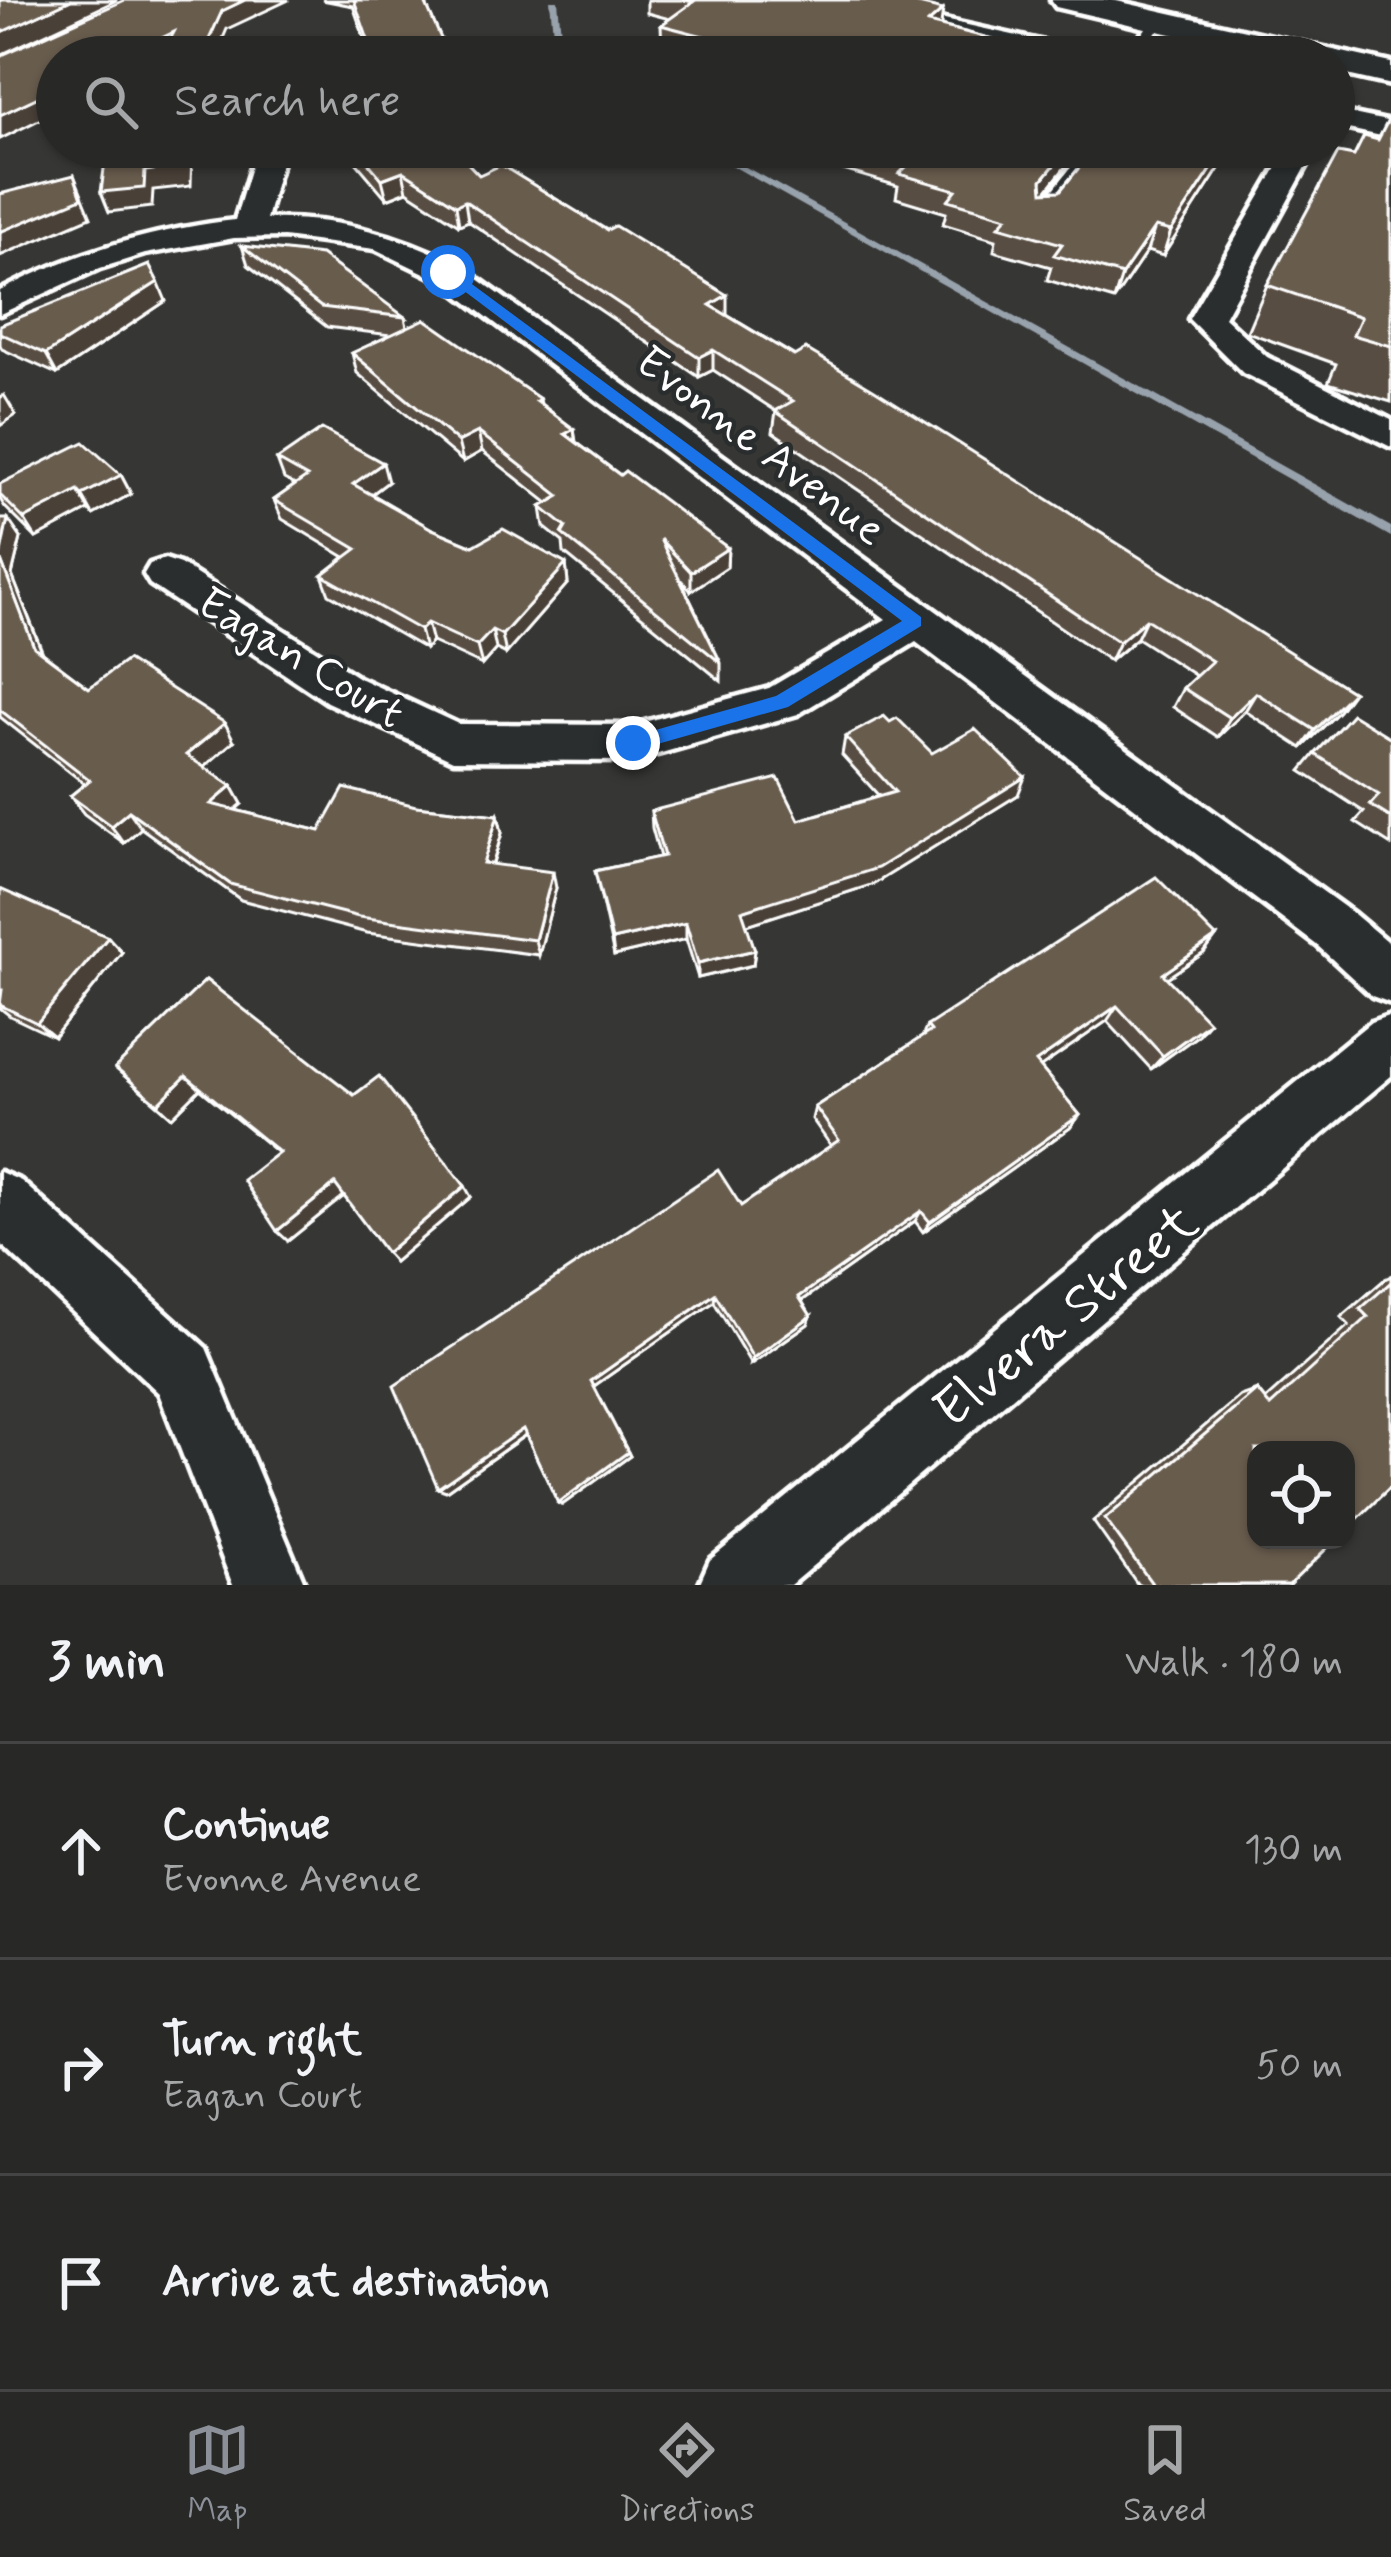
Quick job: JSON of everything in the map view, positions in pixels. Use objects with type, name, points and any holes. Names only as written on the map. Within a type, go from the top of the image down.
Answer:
[{"type":"street","points":[[1067,0],[1122,6],[1157,21],[1223,36]]},
{"type":"street","points":[[1355,122],[1391,130]]},
{"type":"street","points":[[249,224],[265,168]]},
{"type":"street","points":[[1291,168],[1207,319],[1255,365],[1391,435]]},
{"type":"street","name":"Evonne Avenue","points":[[0,304],[33,284],[136,246],[249,224],[383,242],[448,272],[1336,930],[1391,979]]},
{"type":"street","name":"Eagan Court","points":[[165,574],[343,690],[453,742],[633,743],[782,702],[915,622]]},
{"type":"street","name":"Elvera Street","points":[[735,1585],[1391,1041]]},
{"type":"street","points":[[0,1202],[183,1371],[269,1585]]},
{"type":"lane","points":[[883,10],[987,36]]},
{"type":"lane","points":[[1147,36],[1157,21]]},
{"type":"lane","points":[[1045,209],[1077,168]]},
{"type":"building","points":[[0,0],[71,0],[0,33]]},
{"type":"building","points":[[125,0],[245,0],[222,11],[211,36],[172,36],[174,32],[166,36],[45,36]]},
{"type":"building","points":[[354,0],[424,0],[440,36],[367,36]]},
{"type":"building","points":[[684,0],[902,0],[943,10],[928,23],[980,36],[703,36],[661,25],[693,2]]},
{"type":"building","points":[[36,40],[36,98],[0,115],[0,56]]},
{"type":"building","points":[[1391,115],[1391,346],[1353,335],[1361,317],[1267,285],[1330,168],[1355,168],[1355,154],[1364,136],[1378,140]]},
{"type":"building","points":[[104,168],[168,168],[145,171],[144,188],[101,192]]},
{"type":"building","points":[[373,168],[472,168],[479,175],[506,168],[607,230],[615,226],[727,295],[710,305],[794,356],[806,349],[873,389],[1353,692],[1315,730],[1256,693],[1230,718],[1183,688],[1212,661],[1146,619],[1119,642],[775,411],[793,401],[713,350],[699,357],[465,201],[456,205],[403,171],[382,179]]},
{"type":"building","points":[[905,168],[1052,168],[1042,180],[1043,192],[1060,191],[1079,168],[1212,168],[1171,231],[1155,227],[1122,275],[1054,255],[1062,244],[999,226],[1007,217],[948,200],[956,190],[899,174]]},
{"type":"building","points":[[74,175],[82,198],[0,232],[0,194]]},
{"type":"building","points":[[242,246],[321,255],[405,317],[321,307]]},
{"type":"building","points":[[149,265],[158,282],[46,354],[0,333],[0,325]]},
{"type":"building","points":[[425,319],[540,399],[536,401],[574,429],[565,434],[620,475],[625,471],[728,548],[691,572],[660,539],[721,663],[562,534],[566,527],[541,507],[560,496],[478,432],[458,442],[352,353]]},
{"type":"building","points":[[322,429],[383,463],[353,484],[432,529],[473,546],[503,529],[566,564],[502,635],[492,630],[477,646],[427,623],[420,630],[322,575],[357,549],[274,500],[307,477],[277,460]]},
{"type":"building","points":[[84,442],[121,475],[24,519],[0,495],[0,484]]},
{"type":"building","points":[[0,519],[8,519],[0,553]]},
{"type":"building","points":[[0,558],[34,647],[89,688],[127,660],[225,723],[186,755],[232,786],[211,804],[320,831],[344,788],[416,806],[498,815],[483,863],[553,872],[535,940],[359,917],[230,884],[129,811],[111,826],[70,796],[90,780],[0,710]]},
{"type":"building","points":[[1352,714],[1391,738],[1391,818],[1370,805],[1379,795],[1315,754]]},
{"type":"building","points":[[884,716],[890,722],[897,718],[932,753],[975,729],[1025,777],[878,868],[742,911],[755,950],[698,963],[686,923],[612,940],[595,871],[664,856],[651,811],[778,778],[799,820],[895,792],[845,737]]},
{"type":"building","points":[[1156,877],[1216,937],[1163,974],[1209,1022],[1163,1056],[1117,1006],[1036,1062],[1080,1115],[930,1222],[921,1211],[799,1297],[811,1316],[753,1358],[715,1294],[591,1381],[628,1452],[558,1503],[523,1429],[438,1488],[394,1386],[718,1170],[741,1206],[839,1140],[815,1107],[931,1031],[927,1026]]},
{"type":"building","points":[[0,889],[108,937],[37,1023],[0,1005]]},
{"type":"building","points":[[206,980],[354,1095],[379,1076],[465,1186],[386,1253],[335,1184],[277,1231],[243,1180],[279,1152],[186,1076],[158,1104],[115,1068]]},
{"type":"building","points":[[1391,1282],[1391,1486],[1355,1521],[1355,1441],[1247,1441],[1247,1549],[1326,1549],[1289,1585],[1153,1585],[1105,1519],[1257,1390],[1270,1406],[1368,1317],[1360,1309]]},
{"type":"waterway","points":[[554,0],[557,36]]},
{"type":"waterway","points":[[740,168],[1391,533]]},
{"type":"route","points":[[448,272],[915,622],[782,702],[633,743]]}]
